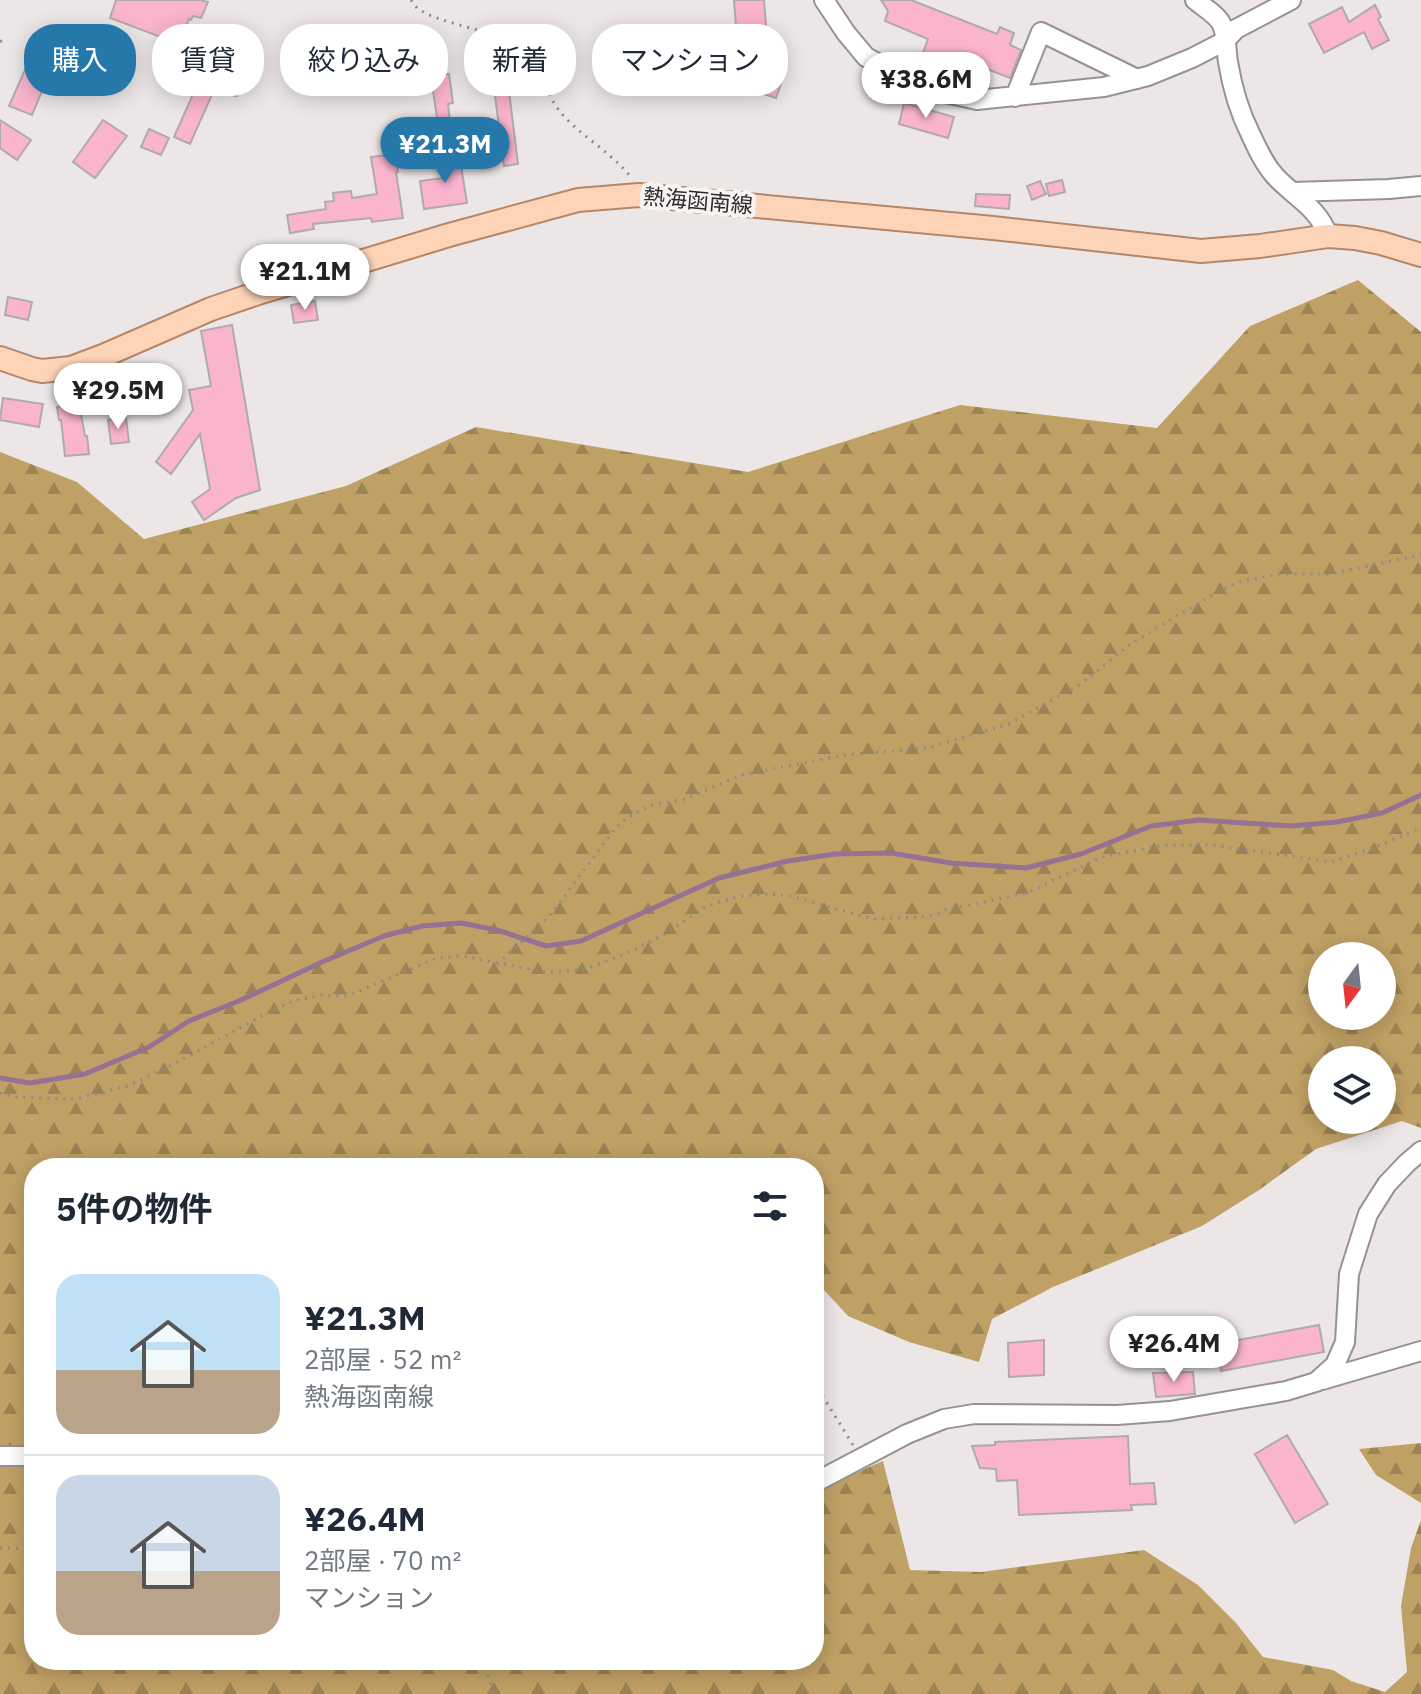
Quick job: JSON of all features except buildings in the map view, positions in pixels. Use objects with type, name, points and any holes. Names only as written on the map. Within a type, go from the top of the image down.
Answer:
[{"type":"main road","name":"熱海函南線","points":[[0,358],[42,371],[71,368],[211,309],[434,239],[578,200],[639,195],[1201,251],[1328,236],[1381,243],[1421,255]]},
{"type":"street","points":[[824,0],[858,48],[878,65],[908,80],[977,100],[1104,87],[1137,79],[1225,41],[1236,29],[1291,0]]},
{"type":"street","points":[[1195,0],[1223,27],[1233,87],[1243,119],[1270,171],[1305,201],[1328,236]]},
{"type":"street","points":[[1015,97],[1041,32],[1137,79]]},
{"type":"street","points":[[1292,192],[1421,186]]},
{"type":"street","points":[[1316,1382],[1335,1365],[1345,1342],[1349,1274],[1368,1214],[1387,1184],[1421,1151]]},
{"type":"street","points":[[824,1478],[907,1434],[944,1419],[974,1414],[1117,1415],[1170,1411],[1286,1391],[1421,1351]]},
{"type":"street","points":[[0,1456],[24,1456]]},
{"type":"path","points":[[411,0],[417,8],[435,18],[497,37],[531,58],[561,113],[619,164],[634,182],[639,195]]},
{"type":"path","points":[[0,41],[7,43]]},
{"type":"path","points":[[497,964],[548,918],[614,830],[626,818],[652,805],[685,799],[742,775],[845,755],[928,748],[1009,724],[1081,684],[1132,643],[1238,582],[1278,574],[1329,574],[1421,555]]},
{"type":"path","points":[[0,1093],[12,1097],[75,1099],[128,1086],[293,1001],[321,995],[347,996],[437,958],[463,956],[549,973],[586,969],[663,935],[707,906],[740,896],[791,896],[873,919],[922,917],[1027,893],[1102,857],[1164,845],[1213,845],[1331,862],[1421,828]]},
{"type":"path","points":[[824,1398],[862,1458]]},
{"type":"path","points":[[0,1548],[24,1549]]},
{"type":"path","points":[[486,1670],[494,1694]]},
{"type":"green space","points":[[1358,280],[1421,332],[1421,1128],[1402,1121],[1396,1123],[1396,1046],[1308,1046],[1308,1134],[1362,1134],[1316,1149],[1202,1226],[1053,1287],[992,1319],[979,1362],[909,1342],[848,1316],[824,1290],[824,1158],[24,1158],[24,1670],[824,1670],[824,1487],[883,1461],[910,1570],[981,1572],[1144,1550],[1198,1585],[1236,1623],[1263,1657],[1333,1670],[1351,1681],[1385,1692],[1407,1672],[1401,1606],[1411,1548],[1421,1520],[1421,1694],[0,1694],[0,452],[77,482],[144,539],[346,486],[476,427],[748,472],[960,405],[1157,428],[1250,326]]},
{"type":"green space","points":[[1421,1443],[1421,1503],[1376,1475],[1359,1449]]},
{"type":"waterway","points":[[0,1078],[30,1083],[85,1074],[149,1047],[189,1021],[322,962],[384,936],[422,926],[461,923],[497,930],[546,946],[581,941],[719,878],[788,861],[835,854],[891,853],[951,863],[1026,868],[1081,854],[1151,826],[1199,820],[1291,826],[1337,822],[1382,813],[1421,795]]}]
